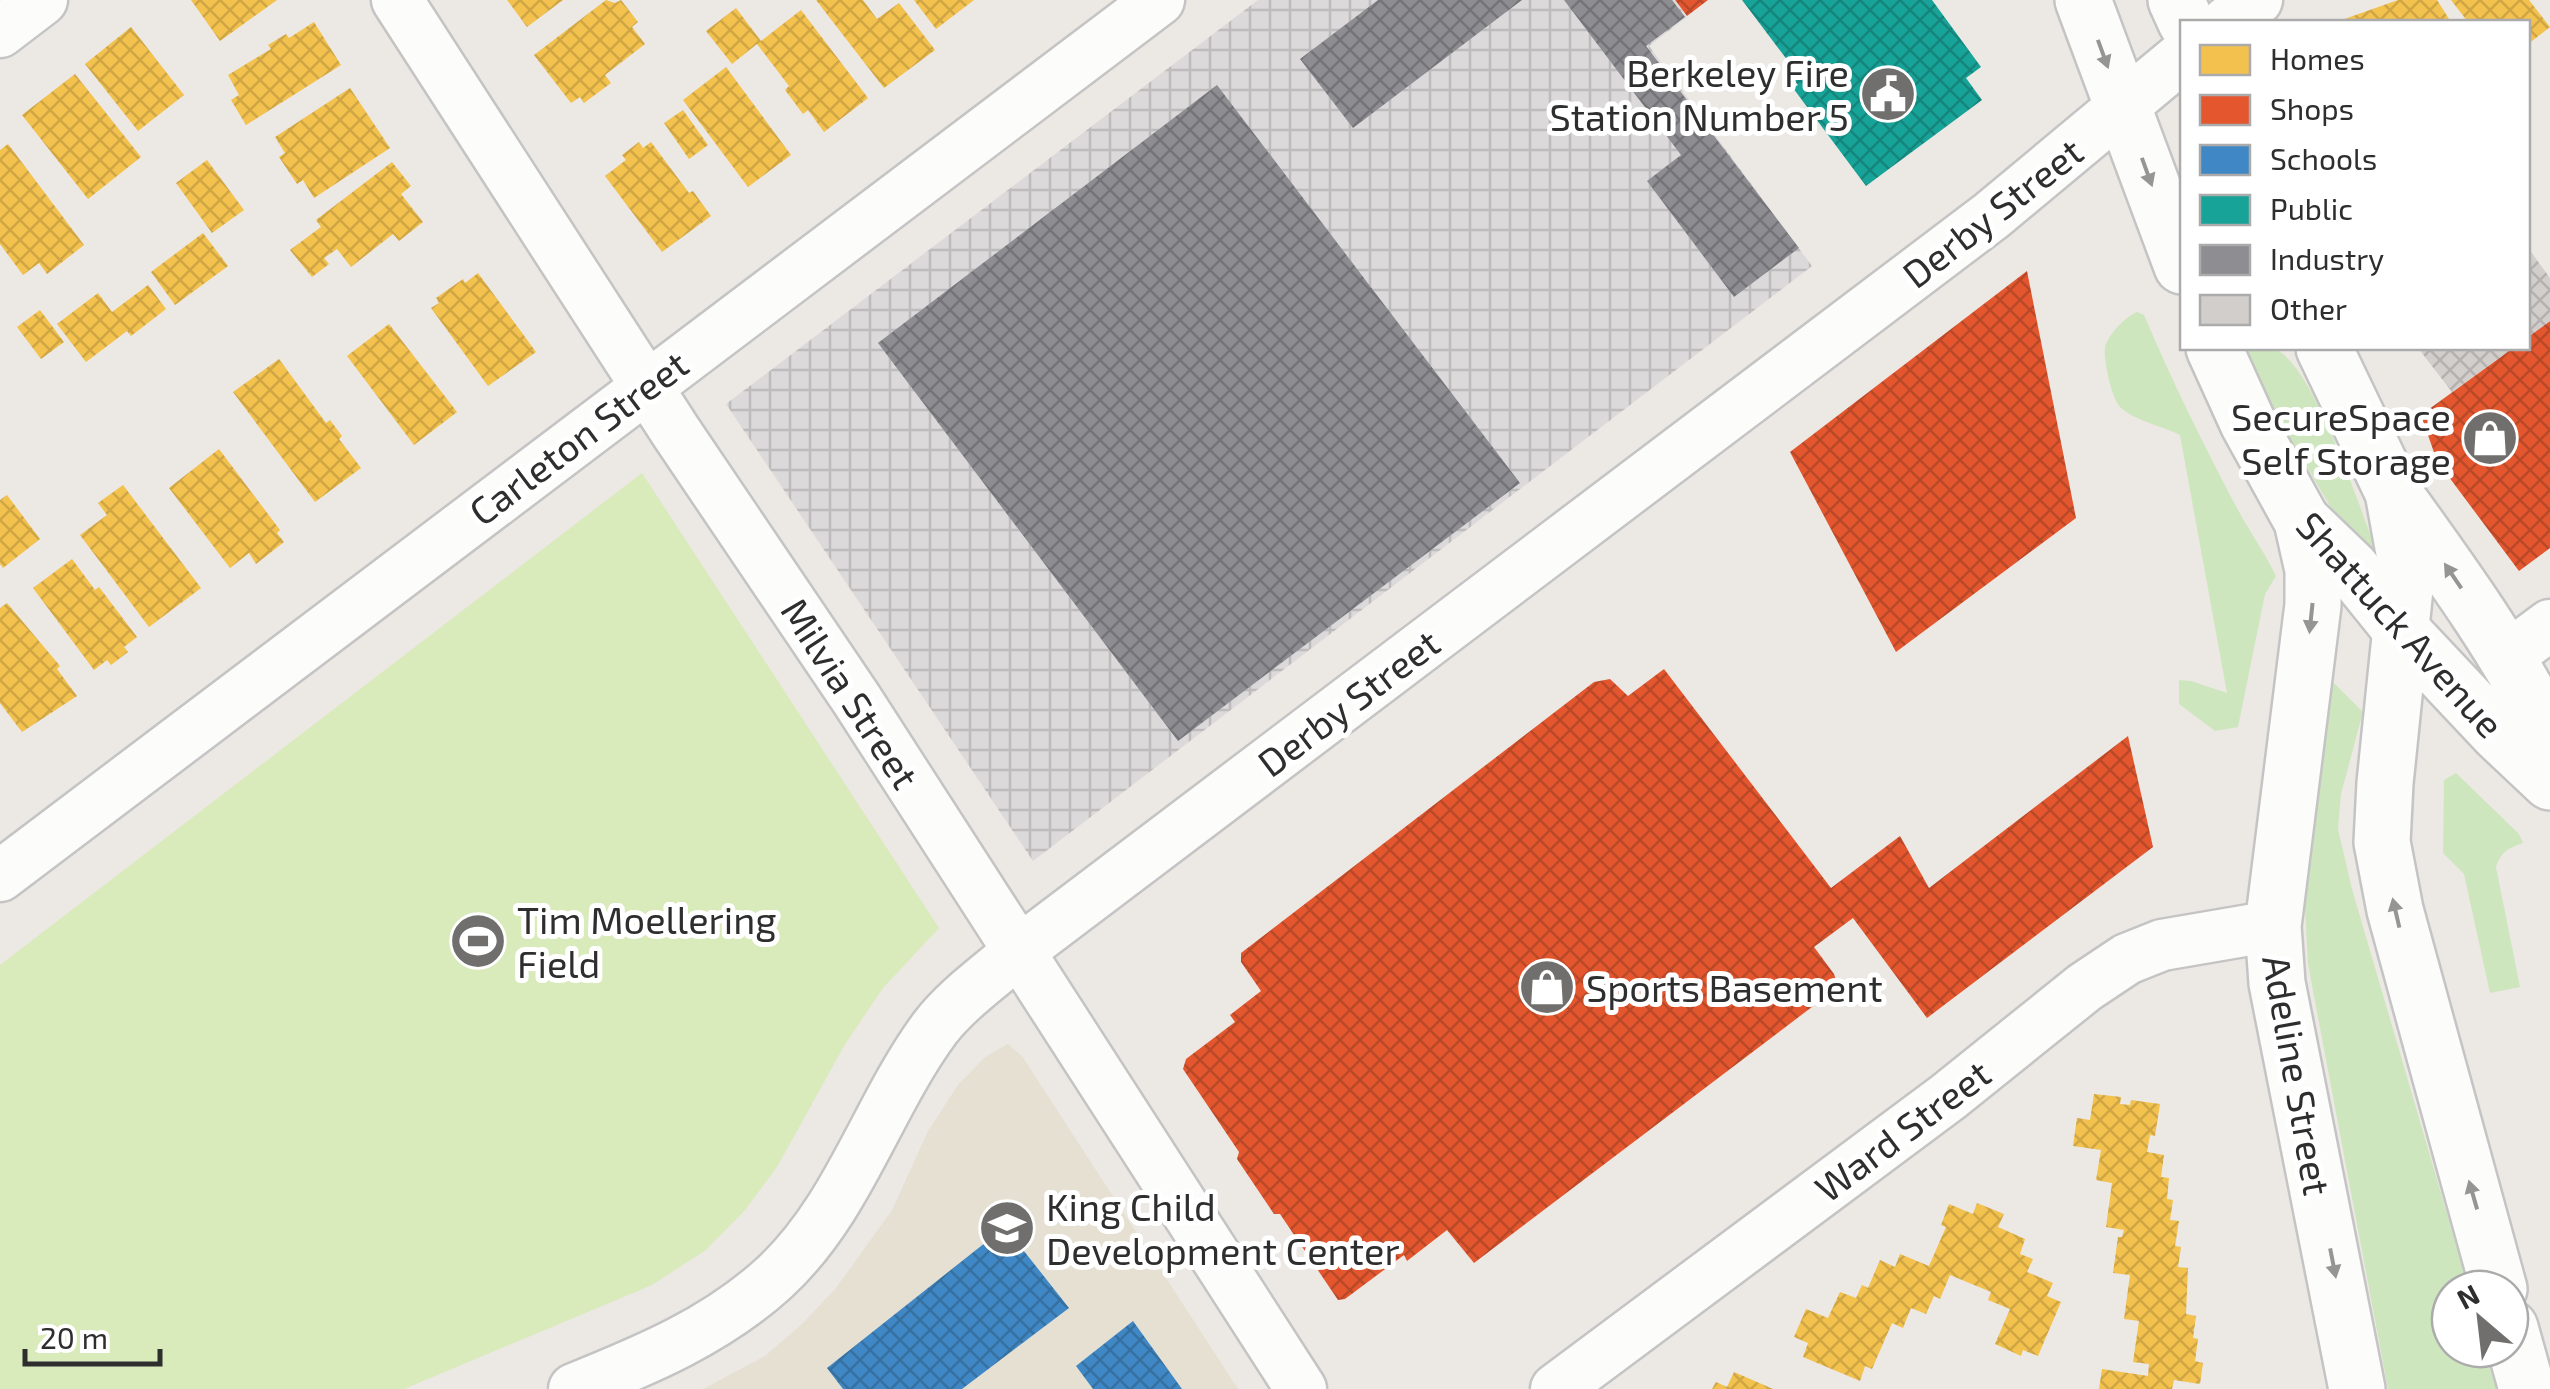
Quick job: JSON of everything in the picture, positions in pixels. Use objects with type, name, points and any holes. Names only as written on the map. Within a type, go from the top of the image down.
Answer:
[{"type":"main road","points":[[2083,0],[2180,261]]},
{"type":"main road","name":"Shattuck Avenue","points":[[2215,350],[2248,423],[2302,522],[2351,568],[2401,630],[2498,734],[2550,782]]},
{"type":"main road","name":"Shattuck Avenue","points":[[2325,350],[2393,492],[2528,641],[2534,702],[2550,736]]},
{"type":"main road","points":[[2393,492],[2407,570],[2382,842],[2399,926],[2493,1269]]},
{"type":"main road","name":"Adeline Street","points":[[2302,522],[2313,570],[2314,605],[2273,926],[2282,1012],[2358,1389]]},
{"type":"street","points":[[0,32],[42,0]]},
{"type":"street","name":"Milvia Street","points":[[397,0],[1020,951],[1301,1389]]},
{"type":"street","name":"Carleton Street","points":[[0,876],[1159,0]]},
{"type":"street","points":[[2231,20],[2257,0]]},
{"type":"street","name":"Derby Street","points":[[574,1389],[686,1342],[775,1278],[819,1225],[857,1169],[937,1026],[1020,951],[1991,216],[2180,60]]},
{"type":"street","name":"Ward Street","points":[[1556,1389],[1948,1097],[2085,986],[2127,959],[2162,944],[2273,926]]},
{"type":"shaded area","points":[[1258,0],[1674,0],[1687,17],[1649,46],[1812,266],[1033,861],[726,404]]},
{"type":"shaded area","name":"King Child Development Center","points":[[1008,1044],[1022,1056],[1238,1389],[703,1389],[765,1356],[836,1288],[892,1210],[928,1131],[958,1085],[985,1057]]},
{"type":"green space","points":[[2137,312],[2144,315],[2213,462],[2276,576],[2265,594],[2238,727],[2215,731],[2179,704],[2179,680],[2227,693],[2180,435],[2127,413],[2114,397],[2109,379],[2107,342]]},
{"type":"green space","points":[[2238,350],[2276,350],[2305,381],[2334,439],[2375,547],[2372,560],[2360,557]]},
{"type":"green space","name":"Tim Moellering Field","points":[[642,473],[939,928],[883,988],[844,1046],[777,1167],[745,1210],[706,1250],[652,1285],[404,1389],[0,1389],[0,965]]},
{"type":"green space","points":[[2333,682],[2363,712],[2341,794],[2338,829],[2463,1269],[2430,1269],[2430,1369],[2492,1369],[2498,1389],[2388,1389],[2308,964],[2303,873]]},
{"type":"green space","points":[[2456,773],[2519,834],[2523,843],[2506,851],[2496,867],[2520,987],[2490,993],[2464,874],[2443,853],[2444,780]]},
{"type":"building: Homes","points":[[191,0],[277,0],[220,41]]},
{"type":"building: Homes","points":[[507,0],[563,0],[527,27]]},
{"type":"building: Homes","points":[[606,0],[621,0],[638,22],[632,27],[645,44],[605,75],[611,83],[584,103],[580,97],[571,103],[534,55]]},
{"type":"building: Homes","points":[[816,0],[863,0],[877,19],[899,3],[935,50],[884,88]]},
{"type":"building: Homes","points":[[914,0],[974,0],[936,29]]},
{"type":"building: Homes","points":[[2398,0],[2437,0],[2450,20],[2342,20]]},
{"type":"building: Homes","points":[[2451,0],[2529,0],[2550,27],[2530,42],[2530,20],[2466,20]]},
{"type":"building: Homes","points":[[736,8],[761,41],[801,10],[868,98],[824,132],[808,110],[803,114],[785,90],[789,86],[757,44],[732,64],[706,31]]},
{"type":"building: Homes","points":[[314,22],[341,65],[246,125],[231,100],[239,95],[228,75],[271,49],[268,45],[286,34],[289,38]]},
{"type":"building: Homes","points":[[131,27],[184,95],[138,131],[85,64]]},
{"type":"building: Homes","points":[[726,67],[791,155],[748,187],[683,100]]},
{"type":"building: Homes","points":[[75,74],[141,157],[88,199],[22,115]]},
{"type":"building: Homes","points":[[350,88],[390,148],[314,198],[303,180],[297,184],[279,157],[285,153],[275,137]]},
{"type":"building: Homes","points":[[683,110],[708,145],[689,159],[664,123]]},
{"type":"building: Homes","points":[[639,142],[643,148],[651,142],[711,216],[662,252],[605,176],[626,160],[622,155]]},
{"type":"building: Homes","points":[[8,144],[84,245],[47,274],[39,263],[23,275],[0,244],[0,150]]},
{"type":"building: Homes","points":[[207,160],[244,210],[212,233],[176,183]]},
{"type":"building: Homes","points":[[392,162],[411,186],[401,194],[423,222],[399,241],[393,234],[351,267],[337,249],[324,258],[329,264],[312,277],[290,250],[321,227],[316,220]]},
{"type":"building: Homes","points":[[203,233],[228,266],[175,305],[151,272]]},
{"type":"building: Homes","points":[[478,273],[536,352],[488,386],[431,308],[439,303],[436,298]]},
{"type":"building: Homes","points":[[148,285],[166,309],[131,336],[127,331],[86,362],[57,324],[98,293],[112,312]]},
{"type":"building: Homes","points":[[40,310],[64,342],[41,359],[17,327]]},
{"type":"building: Homes","points":[[389,324],[457,412],[414,445],[347,356]]},
{"type":"building: Homes","points":[[279,359],[326,423],[330,420],[361,468],[315,502],[233,392]]},
{"type":"building: Homes","points":[[219,449],[280,530],[277,533],[284,542],[256,564],[249,553],[230,568],[169,488]]},
{"type":"building: Homes","points":[[123,485],[201,588],[149,627],[80,535],[107,515],[98,503]]},
{"type":"building: Homes","points":[[7,495],[40,539],[3,568],[0,500]]},
{"type":"building: Homes","points":[[72,559],[137,637],[124,647],[128,652],[111,665],[107,660],[94,670],[33,588]]},
{"type":"building: Homes","points":[[7,603],[60,666],[57,669],[77,696],[22,732],[0,703],[0,608]]},
{"type":"building: Homes","points":[[2094,1094],[2121,1097],[2120,1104],[2130,1105],[2131,1100],[2160,1104],[2155,1136],[2150,1135],[2147,1152],[2164,1155],[2161,1177],[2169,1178],[2167,1199],[2173,1200],[2170,1220],[2179,1221],[2175,1246],[2181,1247],[2178,1267],[2188,1268],[2186,1314],[2196,1316],[2193,1338],[2198,1339],[2195,1361],[2203,1363],[2200,1384],[2174,1380],[2172,1389],[2099,1389],[2102,1369],[2148,1376],[2149,1364],[2133,1362],[2139,1321],[2124,1319],[2130,1275],[2113,1273],[2118,1237],[2122,1237],[2124,1230],[2106,1227],[2112,1183],[2096,1180],[2101,1150],[2073,1146],[2077,1118],[2090,1120]]},
{"type":"building: Homes","points":[[1977,1203],[2004,1214],[1998,1227],[2025,1239],[2020,1254],[2033,1259],[2027,1272],[2053,1283],[2047,1296],[2061,1302],[2038,1356],[2023,1350],[2021,1356],[1995,1344],[2010,1309],[1988,1300],[1991,1292],[1950,1275],[1940,1299],[1934,1296],[1926,1314],[1911,1308],[1903,1328],[1892,1323],[1872,1369],[1865,1366],[1860,1381],[1803,1357],[1808,1343],[1794,1337],[1806,1309],[1828,1318],[1840,1292],[1856,1298],[1862,1285],[1868,1288],[1880,1260],[1895,1267],[1900,1254],[1929,1266],[1946,1227],[1941,1225],[1949,1204],[1973,1214]]},
{"type":"building: Homes","points":[[1734,1372],[1773,1389],[1712,1389],[1716,1382],[1727,1387]]},
{"type":"building: Shops","points":[[1675,0],[1708,0],[1687,16]]},
{"type":"building: Shops","points":[[2027,271],[2076,518],[1896,652],[1790,452]]},
{"type":"building: Shops","name":"SecureSpace Self Storage","points":[[2550,321],[2550,548],[2519,571],[2437,461],[2421,415],[2510,350],[2530,350],[2530,336]]},
{"type":"building: Shops","name":"Sports Basement","points":[[1664,669],[1831,888],[1900,836],[1929,888],[2128,736],[2153,847],[1927,1018],[1853,918],[1814,947],[1834,974],[1837,983],[1833,991],[1474,1263],[1447,1230],[1407,1261],[1404,1255],[1345,1299],[1338,1300],[1237,1159],[1239,1152],[1183,1069],[1186,1059],[1235,1022],[1230,1015],[1261,991],[1241,962],[1241,953],[1594,682],[1610,679],[1628,696]]},
{"type":"building: Schools","points":[[1005,1227],[1069,1308],[962,1389],[843,1389],[827,1368]]},
{"type":"building: Schools","points":[[1133,1321],[1182,1389],[1093,1389],[1076,1366]]},
{"type":"building: Public","name":"Berkeley Fire Station Number 5","points":[[1742,0],[1932,0],[1981,67],[1966,78],[1982,100],[1866,186],[1793,88],[1798,85],[1785,69],[1791,65]]},
{"type":"building: Industry","points":[[1378,0],[1522,0],[1353,128],[1300,59]]},
{"type":"building: Industry","points":[[1564,0],[1672,0],[1685,17],[1646,46],[1799,248],[1734,297],[1647,181],[1681,155]]},
{"type":"building: Industry","points":[[1217,85],[1520,483],[1178,741],[878,343]]},
{"type":"building: Other","points":[[2530,251],[2550,278],[2550,321],[2530,336]]},
{"type":"building: Other","points":[[2420,350],[2510,350],[2452,392]]},
{"type":"place","name":"Berkeley Fire Station Number 5","points":[[1888,94]]},
{"type":"place","name":"SecureSpace Self Storage","points":[[2490,438]]},
{"type":"place","name":"Tim Moellering Field","points":[[478,941]]},
{"type":"place","name":"Sports Basement","points":[[1547,987]]},
{"type":"place","name":"King Child Development Center","points":[[1007,1228]]}]
